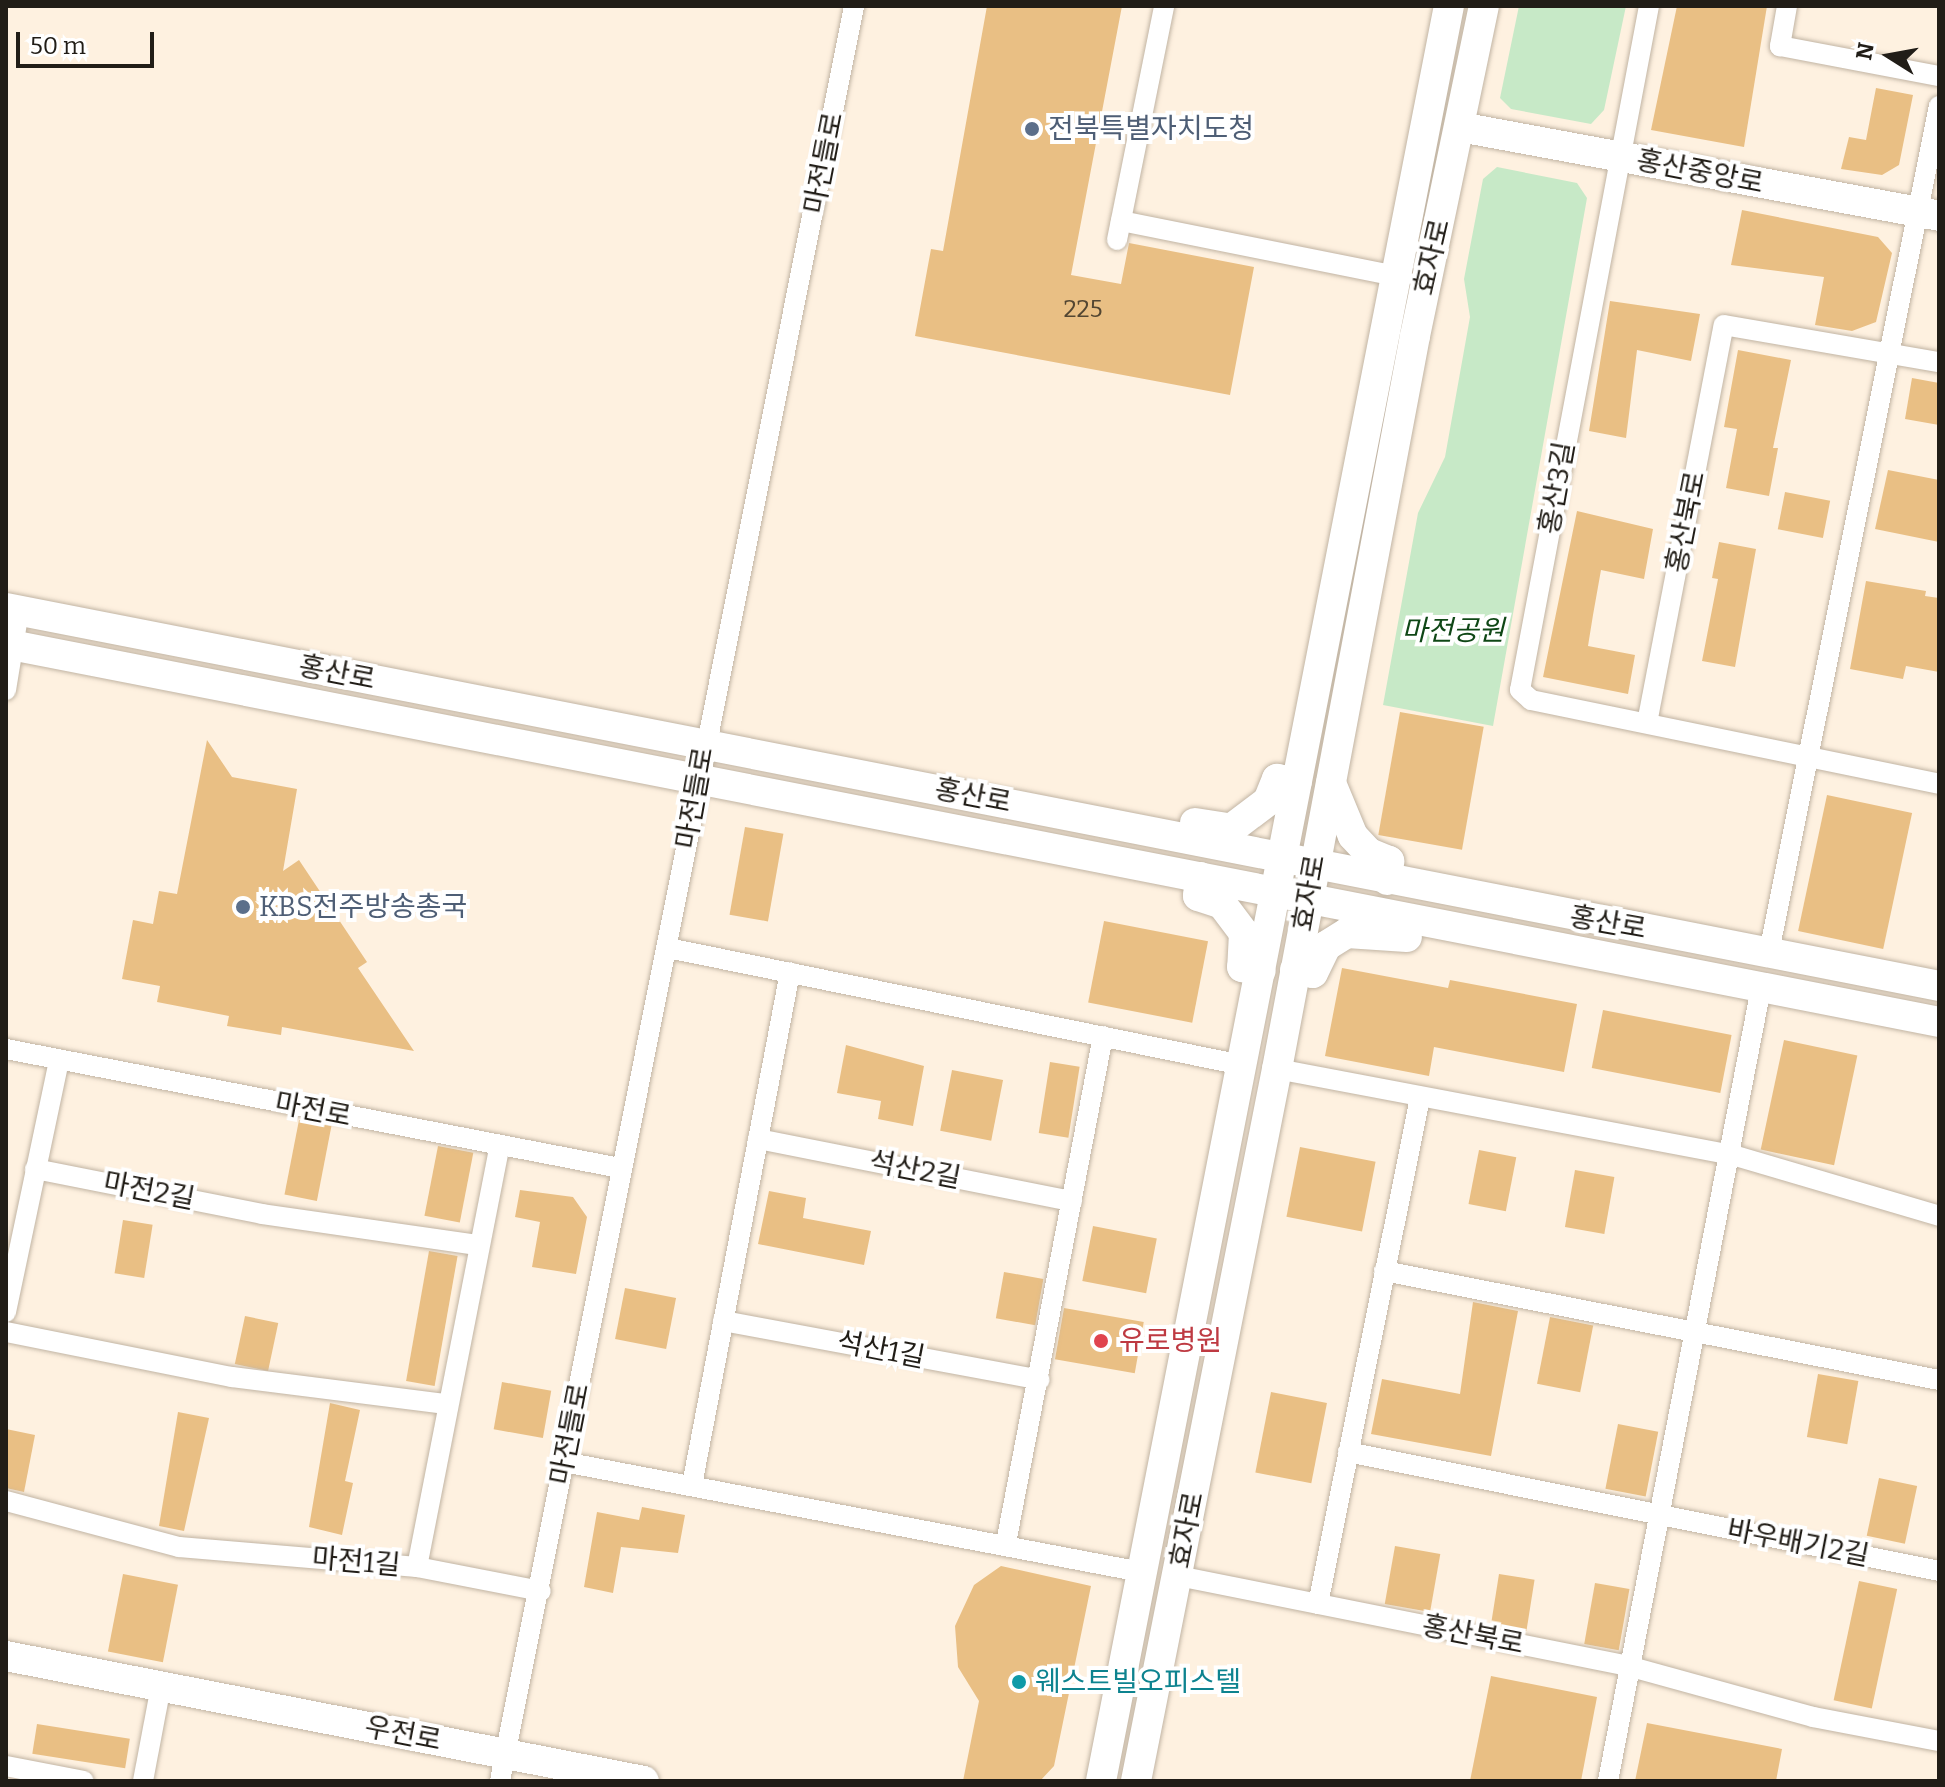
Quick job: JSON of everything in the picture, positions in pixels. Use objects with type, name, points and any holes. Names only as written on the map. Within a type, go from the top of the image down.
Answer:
[{"type":"street","name":"마전들로","points":[[503,1768],[541,1591],[620,1168],[668,948],[698,778],[854,6]]},
{"type":"street","points":[[1164,6],[1119,231],[1396,276]]},
{"type":"street","name":"효자로","points":[[1101,1781],[1449,6]]},
{"type":"street","name":"효자로","points":[[1144,1775],[1178,1576],[1415,336],[1484,6]]},
{"type":"street","points":[[1620,156],[1649,6]]},
{"type":"street","points":[[1787,6],[1780,46],[1939,76]]},
{"type":"street","points":[[1769,952],[1892,354],[1930,214],[1939,106]]},
{"type":"street","name":"홍산중앙로","points":[[1460,127],[1930,214]]},
{"type":"street","name":"홍산3길","points":[[1620,156],[1520,690],[1531,700],[1647,723]]},
{"type":"street","name":"홍산북로","points":[[1647,723],[1724,325],[1939,362]]},
{"type":"street","name":"홍산로","points":[[13,610],[1939,986]]},
{"type":"street","points":[[6,690],[13,610]]},
{"type":"street","name":"홍산로","points":[[10,645],[1939,1022]]},
{"type":"street","points":[[1647,723],[1939,784]]},
{"type":"street","points":[[1170,836],[1173,819],[1231,829],[1268,801],[1277,779],[1297,782]]},
{"type":"street","points":[[1330,781],[1353,836],[1369,853],[1389,861],[1387,880]]},
{"type":"street","points":[[1200,877],[1198,896],[1222,904],[1244,933],[1242,967],[1261,971]]},
{"type":"street","points":[[1295,970],[1313,973],[1326,946],[1347,933],[1419,939],[1421,921]]},
{"type":"street","points":[[668,948],[1242,1065]]},
{"type":"street","points":[[692,1485],[790,972]]},
{"type":"street","points":[[1608,1781],[1656,1514],[1761,988]]},
{"type":"street","points":[[1006,1543],[1040,1380],[1103,1036]]},
{"type":"street","name":"마전로","points":[[6,1049],[499,1148],[620,1168]]},
{"type":"street","points":[[6,1312],[59,1060]]},
{"type":"street","points":[[1277,1069],[1729,1154],[1908,1210],[1939,1216]]},
{"type":"street","points":[[1318,1604],[1420,1098]]},
{"type":"street","name":"석산2길","points":[[758,1139],[1072,1201]]},
{"type":"street","name":"마전1길","points":[[6,1501],[179,1547],[417,1567],[446,1404],[499,1148]]},
{"type":"street","name":"마전2길","points":[[35,1169],[262,1214],[478,1245]]},
{"type":"street","points":[[1384,1271],[1939,1380]]},
{"type":"street","name":"석산1길","points":[[723,1321],[1040,1380]]},
{"type":"street","points":[[6,1332],[232,1377],[446,1404]]},
{"type":"street","points":[[1348,1452],[1656,1514]]},
{"type":"street","points":[[564,1462],[1006,1543],[1141,1572]]},
{"type":"street","name":"바우배기2길","points":[[1656,1514],[1939,1571]]},
{"type":"street","points":[[417,1567],[541,1591]]},
{"type":"street","name":"홍산북로","points":[[1178,1576],[1628,1666]]},
{"type":"street","name":"우전로","points":[[6,1656],[161,1686],[503,1768],[644,1781]]},
{"type":"street","points":[[1628,1666],[1813,1717],[1939,1741]]},
{"type":"street","points":[[143,1781],[161,1686]]},
{"type":"street","points":[[9,1766],[84,1781]]},
{"type":"green space","points":[[1519,6],[1626,6],[1604,110],[1591,124],[1511,109],[1500,98]]},
{"type":"green space","name":"마전공원","points":[[1497,167],[1577,183],[1587,198],[1493,726],[1383,705],[1418,513],[1445,457],[1470,317],[1464,279],[1483,179]]},
{"type":"building","points":[[987,6],[1122,6],[1071,275],[1121,284],[1129,243],[1254,267],[1230,395],[915,336],[931,249],[943,251]]},
{"type":"building","points":[[1677,6],[1767,6],[1744,147],[1651,130]]},
{"type":"building","points":[[1876,88],[1913,95],[1899,165],[1882,175],[1841,169],[1849,137],[1866,140]]},
{"type":"building","points":[[1742,210],[1878,237],[1892,253],[1876,322],[1852,331],[1815,325],[1824,277],[1731,265]]},
{"type":"building","points":[[1610,301],[1700,314],[1691,361],[1637,350],[1626,438],[1589,431]]},
{"type":"building","points":[[1738,350],[1791,360],[1773,448],[1778,448],[1769,496],[1726,488],[1737,429],[1724,427]]},
{"type":"building","points":[[1912,378],[1939,383],[1939,425],[1905,419]]},
{"type":"building","points":[[1888,470],[1939,480],[1939,542],[1875,529]]},
{"type":"building","points":[[1785,492],[1830,501],[1823,538],[1778,529]]},
{"type":"building","points":[[1577,511],[1653,529],[1644,579],[1601,570],[1588,646],[1635,655],[1628,694],[1543,677]]},
{"type":"building","points":[[1719,542],[1756,549],[1735,667],[1702,661],[1718,579],[1712,578]]},
{"type":"building","points":[[1866,581],[1926,591],[1925,596],[1939,598],[1939,672],[1906,666],[1903,679],[1850,669]]},
{"type":"building","points":[[1400,712],[1484,727],[1462,850],[1378,835]]},
{"type":"building","name":"KBS전주방송총국","points":[[207,740],[232,777],[297,789],[283,871],[299,860],[367,962],[358,968],[414,1051],[282,1027],[281,1035],[227,1026],[229,1016],[157,1002],[160,986],[122,979],[133,920],[153,924],[159,891],[177,894]]},
{"type":"building","points":[[1827,795],[1912,813],[1883,949],[1798,931]]},
{"type":"building","points":[[745,827],[783,834],[768,921],[730,915]]},
{"type":"building","points":[[1104,921],[1208,941],[1192,1023],[1088,1002]]},
{"type":"building","points":[[1342,968],[1448,988],[1450,980],[1577,1004],[1564,1072],[1434,1047],[1429,1076],[1325,1056]]},
{"type":"building","points":[[1603,1010],[1732,1035],[1720,1093],[1592,1068]]},
{"type":"building","points":[[1784,1040],[1857,1056],[1834,1165],[1761,1150]]},
{"type":"building","points":[[846,1045],[924,1066],[913,1126],[878,1119],[881,1101],[837,1093]]},
{"type":"building","points":[[1050,1062],[1080,1067],[1068,1138],[1039,1133]]},
{"type":"building","points":[[952,1070],[1003,1080],[991,1141],[940,1131]]},
{"type":"building","points":[[299,1120],[331,1126],[317,1201],[284,1195]]},
{"type":"building","points":[[438,1146],[473,1153],[460,1223],[424,1216]]},
{"type":"building","points":[[1300,1147],[1376,1162],[1362,1231],[1286,1217]]},
{"type":"building","points":[[1479,1150],[1516,1157],[1506,1211],[1469,1204]]},
{"type":"building","points":[[1575,1170],[1614,1177],[1604,1234],[1565,1227]]},
{"type":"building","points":[[520,1190],[573,1197],[587,1217],[576,1274],[532,1267],[540,1222],[515,1217]]},
{"type":"building","points":[[769,1191],[806,1198],[803,1218],[871,1231],[864,1265],[758,1244]]},
{"type":"building","points":[[123,1220],[153,1225],[144,1278],[115,1273]]},
{"type":"building","points":[[1093,1226],[1157,1238],[1146,1293],[1082,1281]]},
{"type":"building","points":[[429,1251],[458,1256],[435,1386],[406,1381]]},
{"type":"building","points":[[1004,1272],[1043,1279],[1035,1325],[996,1318]]},
{"type":"building","points":[[625,1288],[676,1298],[666,1349],[615,1339]]},
{"type":"building","points":[[1473,1302],[1518,1311],[1491,1456],[1371,1434],[1382,1379],[1460,1394]]},
{"type":"building","name":"유로병원","points":[[1064,1308],[1144,1322],[1135,1373],[1055,1359]]},
{"type":"building","points":[[245,1316],[278,1323],[268,1371],[235,1364]]},
{"type":"building","points":[[1550,1317],[1593,1325],[1580,1392],[1537,1384]]},
{"type":"building","points":[[1818,1374],[1858,1381],[1847,1444],[1807,1437]]},
{"type":"building","points":[[502,1382],[551,1391],[543,1438],[494,1429]]},
{"type":"building","points":[[1271,1392],[1327,1403],[1311,1483],[1255,1472]]},
{"type":"building","points":[[330,1403],[360,1410],[345,1481],[353,1483],[342,1535],[309,1527]]},
{"type":"building","points":[[178,1412],[209,1418],[184,1531],[159,1526]]},
{"type":"building","points":[[1618,1424],[1658,1432],[1646,1497],[1605,1489]]},
{"type":"building","points":[[6,1429],[35,1435],[24,1492],[6,1488]]},
{"type":"building","points":[[1879,1478],[1917,1486],[1905,1544],[1867,1536]]},
{"type":"building","points":[[642,1507],[685,1515],[678,1553],[621,1547],[613,1593],[584,1587],[597,1512],[639,1520]]},
{"type":"building","points":[[1395,1546],[1440,1554],[1430,1612],[1385,1604]]},
{"type":"building","name":"웨스트빌오피스텔","points":[[1001,1566],[1091,1586],[1054,1766],[1040,1781],[963,1781],[979,1701],[958,1667],[955,1626],[974,1585]]},
{"type":"building","points":[[123,1574],[178,1585],[163,1662],[108,1652]]},
{"type":"building","points":[[1499,1574],[1535,1580],[1526,1631],[1491,1625]]},
{"type":"building","points":[[1859,1581],[1897,1589],[1872,1708],[1834,1700]]},
{"type":"building","points":[[1595,1583],[1629,1589],[1619,1650],[1584,1644]]},
{"type":"building","points":[[1491,1676],[1597,1697],[1581,1781],[1470,1781]]},
{"type":"building","points":[[1647,1723],[1782,1749],[1776,1781],[1635,1781]]},
{"type":"building","points":[[37,1724],[130,1739],[125,1768],[32,1754]]},
{"type":"place","name":"전북특별자치도청","points":[[1032,129]]},
{"type":"place","name":"KBS전주방송총국","points":[[243,907]]},
{"type":"place","name":"유로병원","points":[[1101,1341]]},
{"type":"place","name":"웨스트빌오피스텔","points":[[1019,1682]]}]
